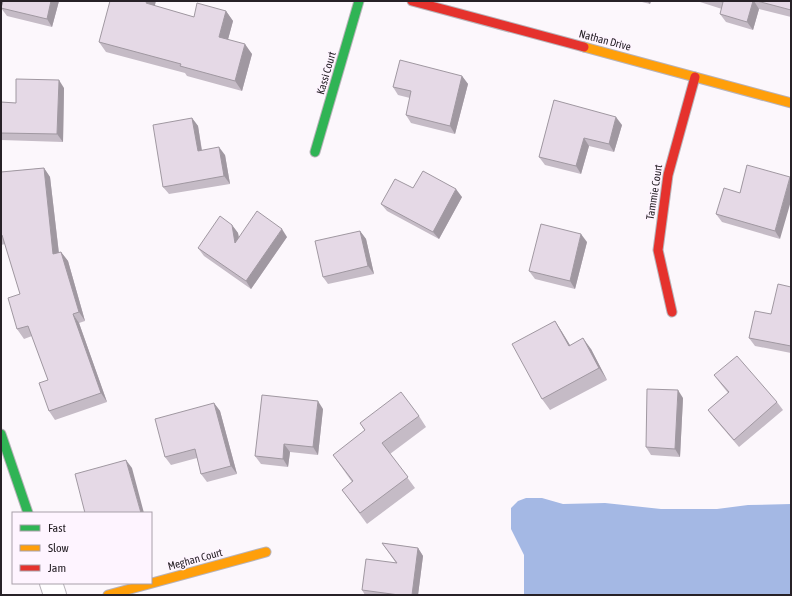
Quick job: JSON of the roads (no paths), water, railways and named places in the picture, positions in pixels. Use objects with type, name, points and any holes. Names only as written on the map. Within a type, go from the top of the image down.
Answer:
[{"type":"street","name":"Kassi Court","points":[[315,152],[359,1]]},
{"type":"street","name":"Nathan Drive","points":[[412,1],[791,103]]},
{"type":"street","name":"Tammie Court","points":[[672,312],[658,250],[668,175],[695,77]]},
{"type":"street","points":[[1,434],[28,512]]},
{"type":"street","name":"Meghan Court","points":[[152,583],[266,552]]},
{"type":"street","points":[[51,584],[55,595]]},
{"type":"street","name":"Meghan Court","points":[[108,595],[148,584]]},
{"type":"water","points":[[526,498],[542,498],[563,504],[605,503],[661,509],[717,509],[748,505],[791,504],[791,595],[524,595],[524,555],[511,529],[511,508],[518,501]]}]
